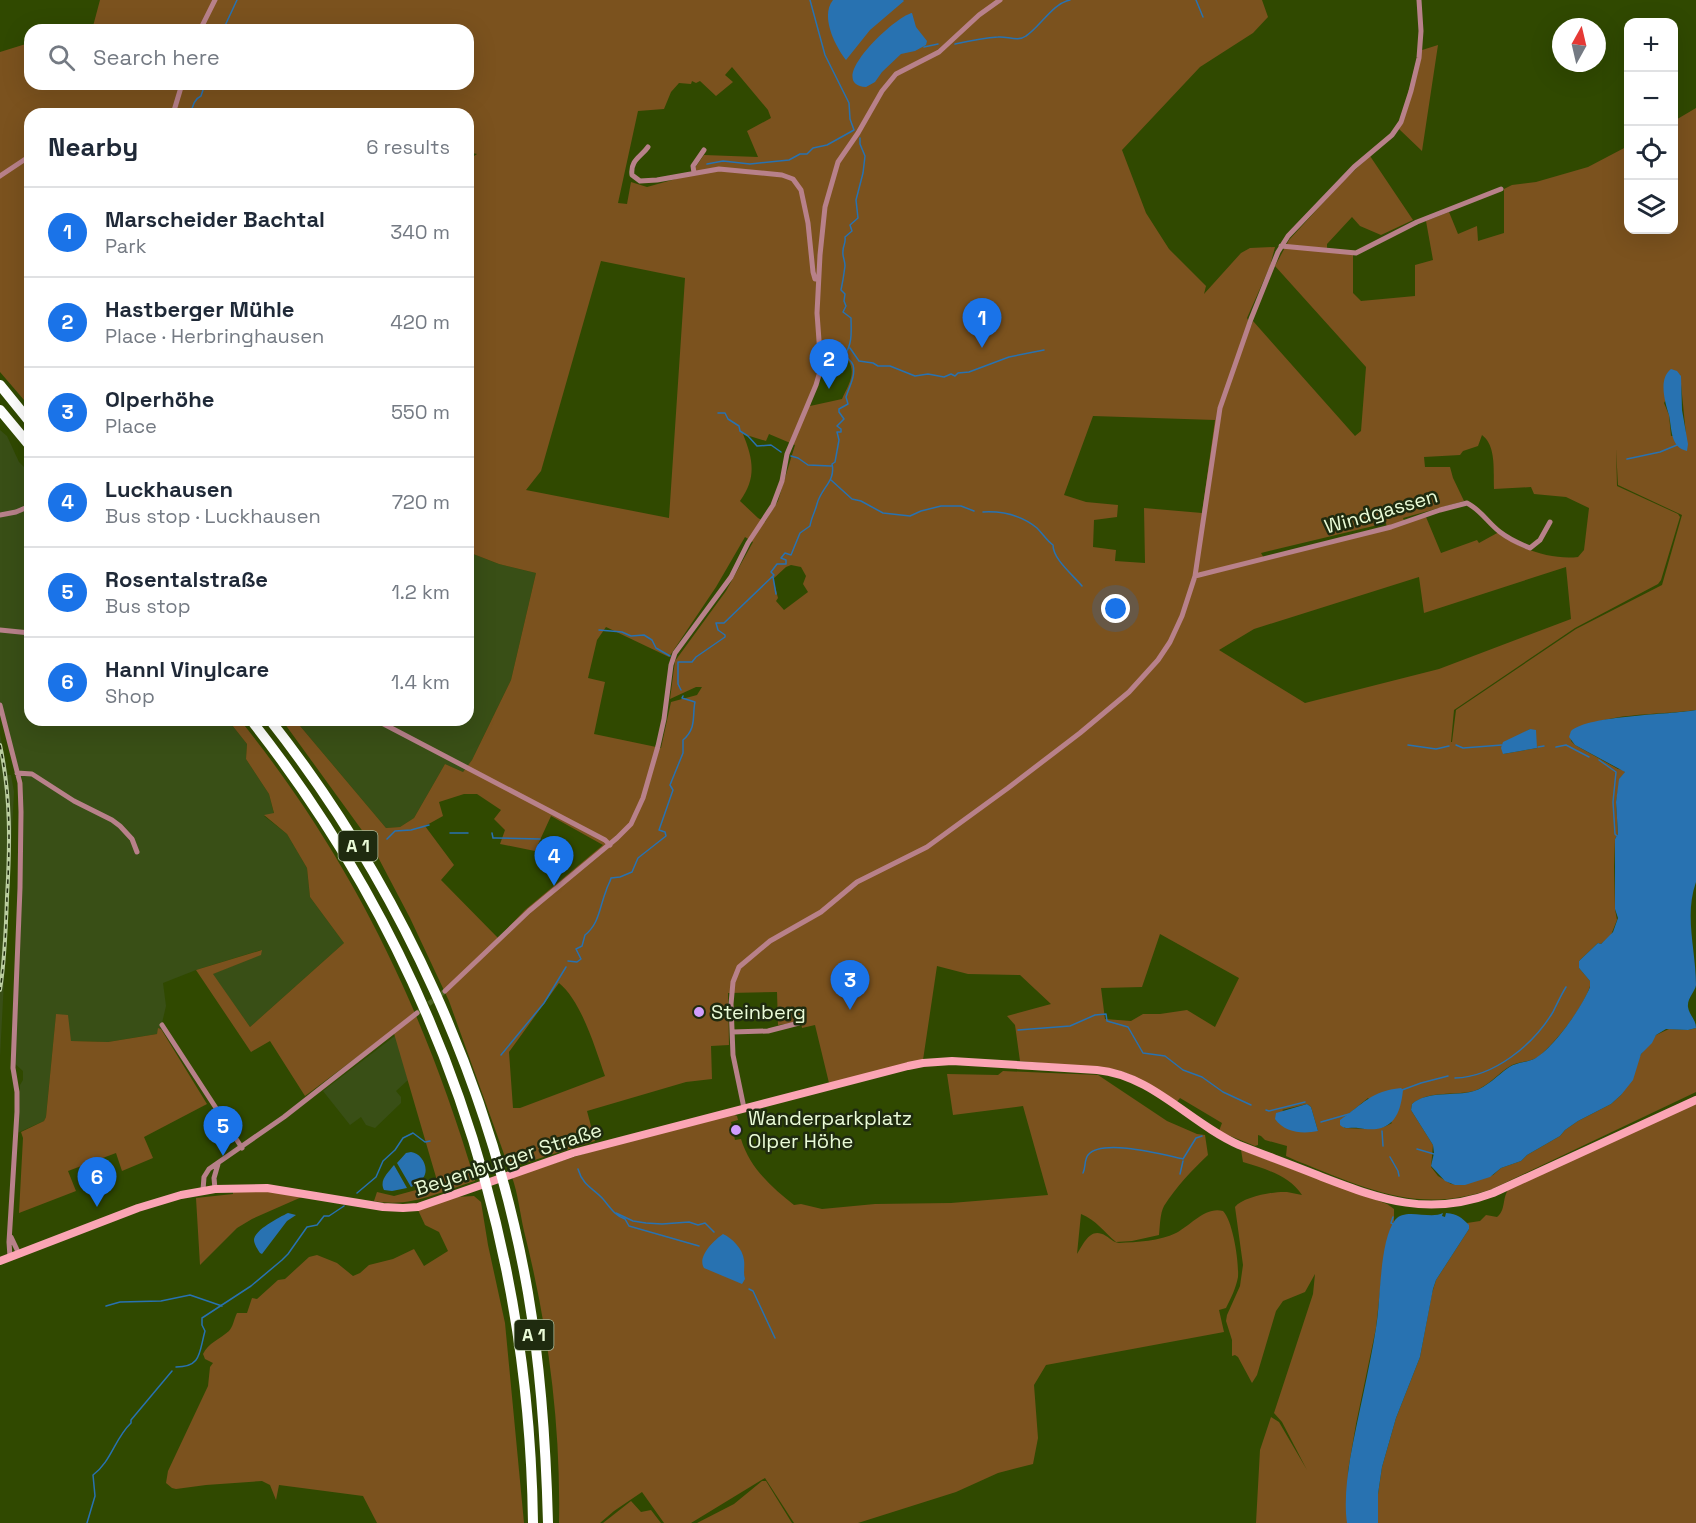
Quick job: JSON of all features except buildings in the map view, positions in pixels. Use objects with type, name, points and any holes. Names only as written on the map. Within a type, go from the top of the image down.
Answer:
[{"type":"highway","points":[[0,385],[24,415]]},
{"type":"highway","points":[[0,410],[24,439]]},
{"type":"highway","name":"A 1","points":[[255,726],[333,835],[381,917],[418,992],[450,1071],[491,1199],[512,1296],[529,1420],[533,1523]]},
{"type":"highway","name":"A 1","points":[[274,726],[346,827],[393,908],[444,1014],[464,1065],[506,1195],[528,1293],[544,1418],[548,1523]]},
{"type":"main road","name":"Beyenburger Straße","points":[[0,1261],[138,1208],[215,1189],[267,1188],[383,1207],[407,1208],[425,1204],[555,1158],[923,1063],[952,1061],[1117,1073],[1138,1082],[1221,1136],[1239,1145],[1380,1198],[1422,1206],[1463,1203],[1493,1193],[1696,1100]]},
{"type":"street","points":[[203,24],[215,0]]},
{"type":"street","points":[[445,991],[529,911],[610,845],[627,829],[640,808],[661,734],[673,660],[731,577],[748,543],[773,505],[779,490],[787,454],[820,372],[818,279],[825,207],[835,168],[882,91],[903,69],[939,52],[979,15],[1000,0]]},
{"type":"street","points":[[744,1108],[733,1055],[732,991],[736,972],[770,941],[821,912],[846,890],[868,875],[920,852],[938,841],[1105,713],[1129,692],[1158,660],[1178,626],[1195,576],[1220,408],[1251,319],[1281,246],[1332,189],[1392,135],[1401,122],[1419,58],[1421,31],[1419,0]]},
{"type":"street","points":[[175,108],[180,90]]},
{"type":"street","points":[[648,147],[633,164],[632,172],[636,179],[648,181],[723,169],[782,175],[793,179],[801,190],[808,223],[813,272],[815,279],[818,279]]},
{"type":"street","points":[[694,173],[693,166],[704,150]]},
{"type":"street","points":[[0,176],[24,160]]},
{"type":"street","points":[[1281,246],[1356,253],[1417,222],[1501,189]]},
{"type":"street","name":"Windgassen","points":[[1195,576],[1391,527],[1467,503],[1485,516],[1505,537],[1530,548],[1540,540],[1551,522]]},
{"type":"street","points":[[0,515],[24,509]]},
{"type":"street","points":[[0,630],[24,632]]},
{"type":"street","points":[[0,705],[20,783],[21,812],[12,1068],[17,1092],[17,1112],[10,1235],[15,1255]]},
{"type":"street","points":[[387,726],[605,840],[610,845]]},
{"type":"street","points":[[17,773],[32,774],[74,801],[112,820],[132,839],[137,852]]},
{"type":"street","points":[[203,1191],[206,1173],[284,1117],[417,1013]]},
{"type":"street","points":[[732,1032],[768,1031],[799,1023]]},
{"type":"street","points":[[162,1025],[242,1148]]},
{"type":"street","points":[[215,1189],[215,1172],[221,1161]]},
{"type":"shaded area","points":[[100,0],[1262,0],[1268,17],[1253,33],[1200,67],[1122,150],[1146,213],[1169,249],[1206,286],[1204,294],[1241,253],[1250,248],[1275,247],[1270,266],[1247,318],[1251,326],[1253,321],[1355,436],[1361,431],[1366,367],[1275,266],[1289,240],[1345,179],[1370,156],[1413,220],[1381,235],[1360,226],[1352,217],[1327,244],[1327,251],[1353,254],[1353,293],[1361,301],[1415,296],[1415,265],[1433,260],[1426,221],[1449,212],[1458,234],[1477,226],[1478,241],[1504,233],[1504,189],[1512,185],[1536,182],[1588,167],[1624,148],[1624,234],[1678,234],[1678,119],[1696,108],[1696,710],[1598,721],[1570,734],[1571,741],[1575,745],[1618,769],[1624,770],[1625,773],[1620,778],[1616,802],[1618,834],[1615,839],[1614,867],[1617,920],[1611,935],[1601,944],[1598,943],[1579,961],[1579,968],[1591,982],[1589,990],[1569,1022],[1553,1043],[1538,1057],[1512,1065],[1474,1091],[1426,1097],[1412,1104],[1411,1110],[1433,1145],[1431,1167],[1438,1176],[1451,1184],[1461,1185],[1493,1175],[1501,1168],[1521,1161],[1527,1155],[1560,1136],[1578,1121],[1611,1104],[1621,1095],[1641,1054],[1656,1035],[1669,1029],[1696,1028],[1696,1092],[1492,1189],[1465,1196],[1416,1199],[1369,1189],[1297,1161],[1286,1156],[1287,1146],[1265,1140],[1261,1136],[1258,1135],[1258,1145],[1255,1146],[1223,1133],[1219,1131],[1222,1123],[1180,1098],[1176,1103],[1134,1076],[1118,1070],[1020,1061],[1015,1025],[1007,1016],[1051,1004],[1020,975],[968,974],[937,966],[923,1060],[829,1083],[815,1025],[802,1028],[801,1022],[778,1025],[777,992],[728,993],[729,1045],[711,1046],[712,1079],[686,1082],[587,1111],[595,1141],[509,1168],[449,1001],[410,918],[369,840],[286,726],[300,726],[386,828],[400,827],[414,818],[445,764],[463,772],[472,760],[511,680],[536,573],[499,564],[474,554],[474,156],[477,154],[474,153],[474,108],[24,108],[24,400],[0,372],[0,52],[24,45],[24,90],[474,90],[474,24],[94,24]],"holes":[[[732,67],[768,110],[771,118],[747,131],[758,157],[704,155],[690,175],[647,187],[631,182],[627,204],[618,203],[638,111],[664,109],[671,92],[679,83],[691,84],[692,81],[696,83],[700,81],[716,96],[733,82],[725,75]],[[601,261],[685,278],[669,518],[526,490],[541,471]],[[822,359],[848,360],[852,375],[842,399],[810,406]],[[1680,374],[1686,435],[1671,436],[1669,415],[1664,403]],[[1093,416],[1215,420],[1202,513],[1144,508],[1145,563],[1115,561],[1116,550],[1093,547],[1094,520],[1117,517],[1118,505],[1086,502],[1064,495]],[[743,434],[766,441],[769,434],[795,445],[778,501],[765,522],[740,501],[749,484],[752,468]],[[1482,435],[1487,440],[1492,453],[1494,489],[1531,487],[1534,494],[1566,497],[1589,508],[1584,550],[1578,557],[1558,557],[1526,549],[1499,532],[1479,543],[1477,540],[1441,553],[1426,517],[1405,523],[1403,518],[1464,501],[1450,467],[1425,467],[1424,457],[1460,455],[1463,451],[1478,446]],[[1616,449],[1618,485],[1682,515],[1662,585],[1576,629],[1456,710],[1451,742],[1454,710],[1575,628],[1658,584],[1661,580],[1680,517],[1678,514],[1617,486]],[[1386,523],[1387,528],[1265,560],[1261,553]],[[745,537],[753,542],[726,591],[675,661],[670,699],[696,687],[702,687],[697,695],[671,702],[661,748],[594,734],[605,682],[588,678],[597,640],[606,627],[669,657],[716,587]],[[791,565],[801,567],[806,576],[803,584],[808,592],[784,610],[776,601],[778,598],[773,579]],[[1566,567],[1571,619],[1439,669],[1305,703],[1219,650],[1254,629],[1419,577],[1424,613]],[[1530,729],[1537,748],[1503,754],[1506,741]],[[464,794],[477,794],[501,810],[494,819],[505,830],[500,844],[535,851],[551,816],[603,845],[525,910],[498,938],[441,880],[454,865],[425,826],[443,816],[439,802]],[[1160,934],[1239,978],[1215,1027],[1187,1010],[1143,1014],[1131,1021],[1105,1019],[1101,988],[1142,987]],[[559,983],[581,1013],[605,1076],[520,1108],[513,1108],[509,1052]],[[1368,1098],[1392,1123],[1375,1129],[1344,1128],[1345,1117]],[[1307,1104],[1311,1107],[1318,1131],[1282,1110]]]},
{"type":"shaded area","points":[[1438,45],[1422,151],[1399,129],[1419,51]]},
{"type":"shaded area","points":[[0,430],[7,436],[19,462],[24,467],[24,726],[233,726],[247,744],[246,759],[269,794],[274,814],[264,816],[287,834],[307,868],[310,897],[344,943],[250,1027],[212,974],[260,955],[261,950],[163,983],[166,1006],[157,1034],[108,1042],[71,1041],[56,1015],[46,1117],[44,1121],[17,1133],[20,1085],[23,1080],[23,1071],[14,1063],[22,900],[23,782],[0,707]]},
{"type":"shaded area","points":[[474,554],[499,564],[536,573],[511,680],[472,760],[463,772],[445,764],[414,818],[400,827],[386,828],[300,726],[474,726]]},
{"type":"shaded area","points":[[233,726],[245,726],[280,773],[317,827],[380,938],[433,1056],[475,1181],[413,1201],[388,1203],[374,1201],[377,1192],[394,1196],[438,1184],[393,1030],[305,1096],[270,1041],[251,1052],[196,970],[262,950],[261,955],[213,974],[250,1027],[344,943],[310,897],[307,868],[287,834],[264,815],[274,813],[269,794],[246,759],[247,744]]},
{"type":"shaded area","points":[[0,734],[8,775],[11,775],[14,792],[0,1057]]},
{"type":"shaded area","points":[[56,1014],[68,1015],[71,1041],[108,1042],[157,1034],[158,1028],[161,1029],[207,1104],[144,1137],[153,1158],[122,1171],[116,1153],[68,1171],[76,1191],[19,1213],[23,1138],[21,1132],[44,1121],[46,1117]]},
{"type":"shaded area","points":[[396,1035],[408,1080],[396,1091],[401,1097],[401,1103],[375,1128],[366,1125],[361,1117],[350,1125],[323,1091]]},
{"type":"shaded area","points":[[1003,1071],[1098,1075],[1167,1121],[1197,1134],[1205,1135],[1208,1155],[1184,1179],[1164,1206],[1159,1235],[1116,1242],[1096,1223],[1081,1214],[1077,1254],[1085,1241],[1096,1233],[1117,1243],[1141,1242],[1170,1236],[1211,1211],[1223,1211],[1230,1223],[1238,1270],[1235,1289],[1230,1300],[1226,1308],[1219,1310],[1224,1332],[1046,1365],[1034,1385],[1038,1438],[1033,1464],[998,1473],[956,1492],[858,1523],[794,1523],[765,1478],[691,1523],[664,1523],[642,1492],[600,1523],[559,1523],[558,1449],[546,1339],[512,1177],[618,1143],[732,1114],[737,1116],[738,1120],[731,1122],[735,1140],[741,1139],[750,1159],[762,1176],[794,1205],[801,1204],[822,1209],[875,1204],[951,1203],[1048,1195],[1023,1106],[953,1115],[947,1074],[998,1075]]},
{"type":"shaded area","points":[[1696,1102],[1696,1523],[1378,1523],[1378,1494],[1382,1467],[1396,1418],[1420,1357],[1432,1293],[1436,1280],[1469,1229],[1467,1223],[1480,1221],[1486,1215],[1497,1217],[1502,1211],[1508,1190]]},
{"type":"shaded area","points":[[1241,1150],[1387,1204],[1394,1209],[1394,1222],[1383,1264],[1376,1328],[1348,1471],[1347,1523],[1256,1523],[1260,1450],[1271,1417],[1279,1422],[1307,1470],[1282,1422],[1274,1413],[1313,1294],[1315,1274],[1305,1292],[1283,1301],[1276,1311],[1257,1375],[1252,1383],[1238,1357],[1232,1356],[1232,1340],[1226,1321],[1240,1286],[1243,1265],[1235,1207],[1245,1200],[1267,1194],[1287,1192],[1302,1195],[1297,1188],[1283,1178],[1268,1170],[1243,1162]]},
{"type":"shaded area","points":[[254,1191],[304,1196],[237,1228],[200,1265],[196,1198]]},
{"type":"shaded area","points":[[474,1196],[481,1202],[505,1323],[524,1523],[377,1523],[363,1496],[279,1485],[276,1500],[270,1485],[262,1481],[176,1489],[166,1483],[168,1471],[208,1386],[210,1367],[213,1363],[205,1359],[203,1354],[211,1344],[229,1331],[237,1313],[247,1313],[252,1298],[257,1299],[278,1280],[285,1279],[309,1257],[317,1255],[337,1263],[353,1276],[369,1265],[393,1259],[414,1249],[424,1266],[448,1251],[439,1232],[425,1225],[418,1210],[456,1197]]},
{"type":"shaded area","points":[[762,1481],[766,1481],[792,1523],[697,1523],[734,1504]]},
{"type":"shaded area","points":[[631,1501],[641,1512],[651,1510],[661,1523],[603,1523]]},
{"type":"water","points":[[833,0],[904,1],[870,30],[846,60],[830,31],[828,22],[829,7]]},
{"type":"water","points":[[912,13],[916,27],[927,41],[926,45],[915,51],[901,54],[875,82],[866,87],[855,83],[853,75],[857,63],[867,50],[892,25]]},
{"type":"water","points":[[1671,369],[1677,371],[1681,376],[1687,451],[1677,446],[1675,442],[1664,397],[1665,379]]},
{"type":"water","points":[[1696,710],[1696,882],[1691,920],[1696,985],[1688,1007],[1696,1028],[1666,1029],[1656,1035],[1652,1043],[1641,1054],[1633,1080],[1621,1095],[1611,1104],[1578,1121],[1560,1136],[1527,1155],[1521,1161],[1501,1168],[1490,1177],[1465,1185],[1455,1185],[1445,1181],[1431,1166],[1433,1145],[1411,1110],[1412,1104],[1433,1095],[1474,1091],[1488,1084],[1511,1066],[1542,1054],[1566,1027],[1590,987],[1590,981],[1579,968],[1579,961],[1613,932],[1618,918],[1615,909],[1615,839],[1618,834],[1616,802],[1619,779],[1625,772],[1575,745],[1569,737],[1571,731],[1580,726],[1611,719]]},
{"type":"water","points":[[1530,729],[1536,730],[1537,748],[1503,754],[1501,748],[1503,742]]},
{"type":"water","points":[[1401,1088],[1403,1090],[1396,1117],[1385,1127],[1378,1129],[1346,1128],[1340,1125],[1340,1120],[1368,1099],[1382,1092]]},
{"type":"water","points":[[1307,1104],[1311,1107],[1318,1131],[1289,1130],[1275,1119],[1276,1113]]},
{"type":"water","points":[[411,1152],[421,1158],[426,1170],[422,1179],[411,1187],[397,1163],[406,1153]]},
{"type":"water","points":[[394,1165],[407,1188],[384,1190],[383,1180]]},
{"type":"water","points":[[288,1213],[296,1215],[287,1221],[262,1254],[260,1253],[254,1240],[255,1236],[268,1224]]},
{"type":"water","points":[[1443,1213],[1442,1216],[1445,1217],[1446,1213],[1459,1216],[1469,1225],[1469,1229],[1436,1280],[1433,1289],[1420,1357],[1396,1418],[1382,1467],[1378,1494],[1378,1523],[1347,1523],[1346,1499],[1350,1459],[1378,1316],[1386,1242],[1399,1216]]},
{"type":"water","points":[[723,1234],[730,1238],[742,1252],[745,1279],[742,1284],[704,1268],[702,1264],[704,1254]]},
{"type":"waterway","points":[[226,24],[237,0]]},
{"type":"waterway","points":[[707,164],[723,161],[750,164],[789,160],[800,154],[807,154],[813,148],[827,145],[854,130],[850,119],[849,103],[825,55],[810,0]]},
{"type":"waterway","points":[[955,44],[993,37],[1023,38],[1052,10],[1070,0]]},
{"type":"waterway","points":[[1196,0],[1203,17]]},
{"type":"waterway","points":[[924,47],[938,44]]},
{"type":"waterway","points":[[193,108],[203,90]]},
{"type":"waterway","points":[[681,690],[678,684],[678,662],[692,662],[725,637],[718,630],[716,623],[724,623],[774,575],[771,572],[777,564],[786,564],[786,560],[781,558],[785,553],[791,555],[800,533],[810,526],[819,498],[832,475],[832,464],[835,462],[839,440],[837,432],[841,432],[837,426],[844,419],[839,409],[848,404],[846,397],[854,373],[852,363],[845,354],[850,341],[851,318],[843,312],[846,306],[845,294],[841,290],[845,266],[843,253],[845,237],[852,231],[850,225],[858,218],[856,200],[865,156],[860,138]]},
{"type":"waterway","points":[[850,348],[859,361],[878,366],[890,366],[915,376],[928,374],[944,377],[969,372],[1009,357],[1044,350]]},
{"type":"waterway","points":[[718,413],[725,413],[728,419],[739,426],[740,431],[757,446],[771,445],[781,452]]},
{"type":"waterway","points":[[1627,459],[1660,452],[1677,445]]},
{"type":"waterway","points":[[791,456],[808,465],[831,466]]},
{"type":"waterway","points":[[831,480],[852,499],[861,501],[883,513],[910,516],[941,506],[961,506],[974,511]]},
{"type":"waterway","points":[[983,512],[1011,515],[1037,528],[1053,545],[1056,556],[1082,586]]},
{"type":"waterway","points":[[773,577],[776,594]]},
{"type":"waterway","points":[[599,630],[622,632],[631,636],[644,635],[652,640],[656,648],[670,656]]},
{"type":"waterway","points":[[568,961],[577,962],[581,959],[576,949],[582,946],[585,935],[596,921],[611,878],[632,872],[638,858],[666,836],[665,832],[659,830],[673,790],[670,785],[683,753],[683,740],[693,722],[695,702],[682,698],[683,696]]},
{"type":"waterway","points":[[1408,745],[1436,749],[1449,746]]},
{"type":"waterway","points":[[1456,745],[1463,748],[1502,745]]},
{"type":"waterway","points":[[1556,747],[1566,745],[1589,757]]},
{"type":"waterway","points":[[1538,747],[1544,746]]},
{"type":"waterway","points":[[1599,760],[1616,772],[1613,802],[1617,836]]},
{"type":"waterway","points":[[387,839],[395,831],[429,825]]},
{"type":"waterway","points":[[450,833],[468,833]]},
{"type":"waterway","points":[[492,833],[493,838],[540,839]]},
{"type":"waterway","points":[[501,1055],[544,1003],[566,967]]},
{"type":"waterway","points":[[1455,1078],[1484,1072],[1511,1057],[1545,1024],[1566,987]]},
{"type":"waterway","points":[[1018,1030],[1070,1026],[1095,1015],[1106,1014],[1107,1021],[1128,1027],[1143,1053],[1165,1056],[1183,1070],[1202,1077],[1223,1092],[1251,1105]]},
{"type":"waterway","points":[[1402,1090],[1448,1076]]},
{"type":"waterway","points":[[1266,1110],[1305,1102]]},
{"type":"waterway","points":[[1321,1122],[1349,1114]]},
{"type":"waterway","points":[[1382,1131],[1383,1146]]},
{"type":"waterway","points":[[357,1193],[376,1177],[383,1161],[395,1150],[403,1138],[413,1133],[425,1142],[430,1141]]},
{"type":"waterway","points":[[1083,1173],[1088,1155],[1095,1150],[1134,1149],[1183,1159],[1196,1138],[1202,1136]]},
{"type":"waterway","points":[[1417,1149],[1434,1154]]},
{"type":"waterway","points":[[1390,1157],[1399,1176]]},
{"type":"waterway","points":[[1180,1174],[1183,1161]]},
{"type":"waterway","points":[[578,1169],[585,1183],[615,1213],[625,1219],[629,1226],[699,1246]]},
{"type":"waterway","points":[[176,1367],[191,1364],[198,1357],[205,1331],[202,1318],[251,1286],[282,1260],[307,1227],[317,1225],[324,1216],[329,1216],[344,1206]]},
{"type":"waterway","points":[[616,1213],[633,1221],[646,1223],[689,1222],[698,1225],[705,1223],[714,1232]]},
{"type":"waterway","points":[[1393,1217],[1391,1223],[1393,1224]]},
{"type":"waterway","points":[[749,1289],[753,1291],[775,1338]]},
{"type":"waterway","points":[[106,1306],[120,1302],[161,1301],[190,1295],[222,1306]]},
{"type":"waterway","points":[[87,1523],[95,1496],[93,1475],[104,1464],[131,1420],[172,1371]]},
{"type":"tunnel","points":[[417,1013],[445,991]]},
{"type":"railway","points":[[0,745],[8,802],[9,840],[5,944],[0,990]]},
{"type":"place","name":"Marscheider Bachtal","points":[[982,348]]},
{"type":"place","name":"Hastberger Mühle","points":[[829,389]]},
{"type":"place","name":"Luckhausen","points":[[554,886]]},
{"type":"place","name":"Olperhöhe","points":[[850,1010]]},
{"type":"place","name":"Steinberg","points":[[699,1012]]},
{"type":"place","name":"Wanderparkplatz Olper Höhe","points":[[736,1130]]},
{"type":"place","name":"Rosentalstraße","points":[[223,1156]]},
{"type":"place","name":"Hannl Vinylcare","points":[[97,1207]]}]
